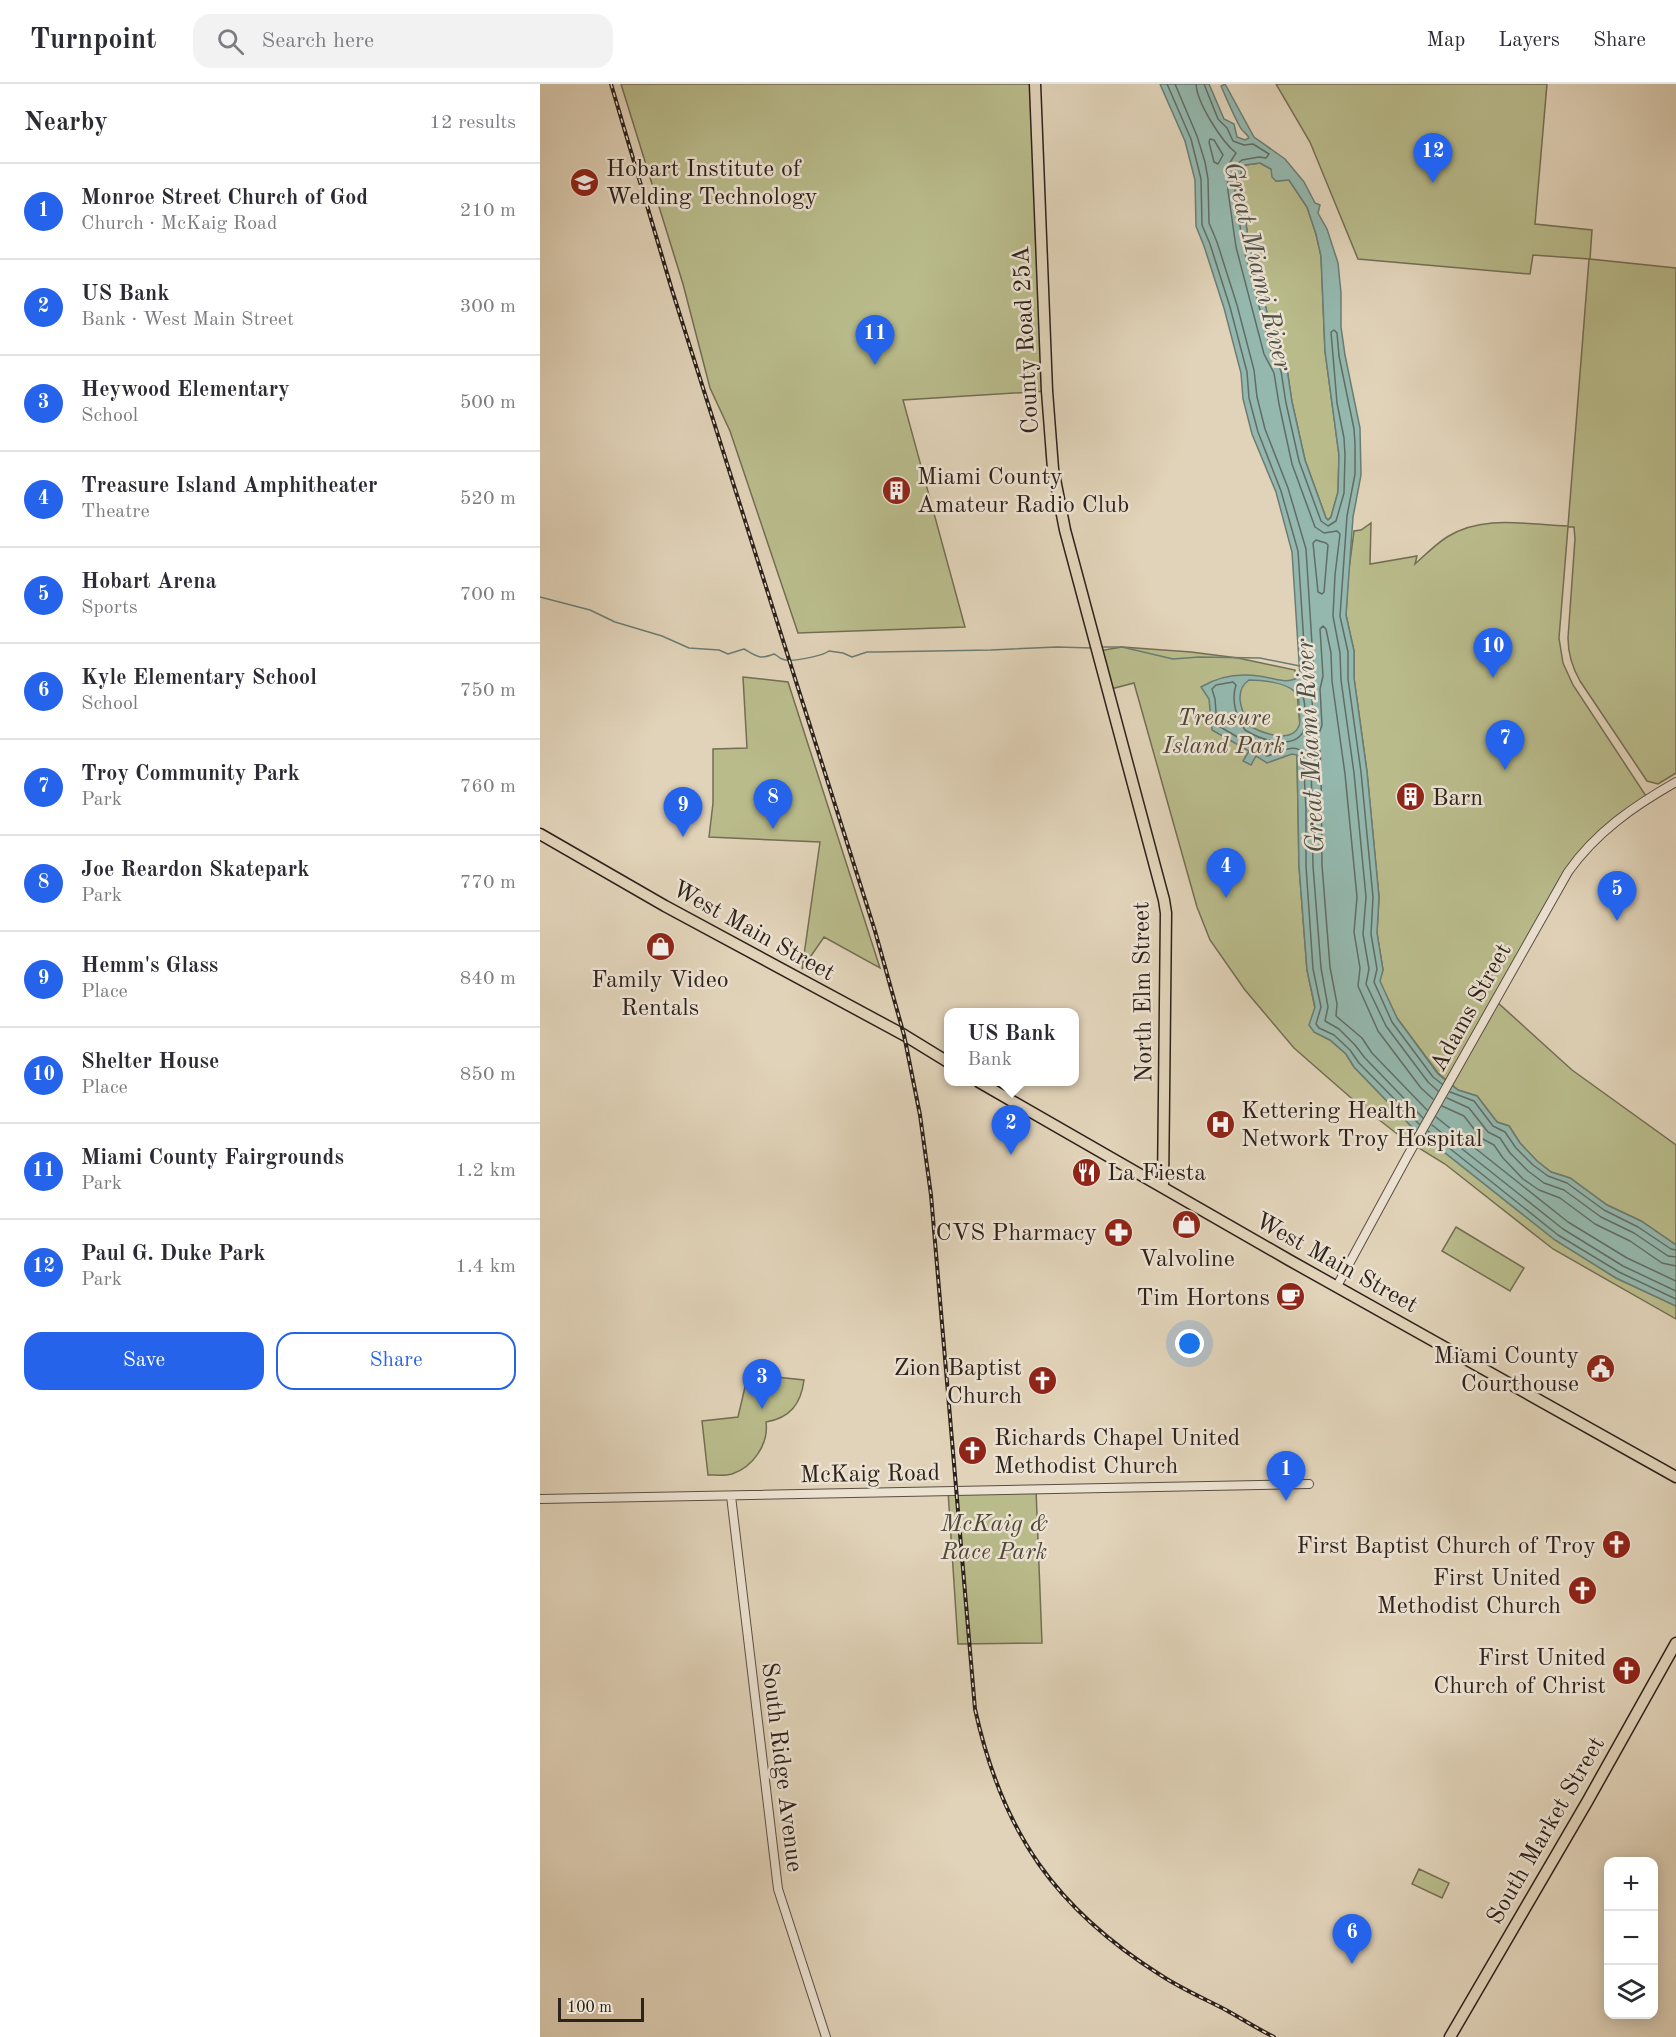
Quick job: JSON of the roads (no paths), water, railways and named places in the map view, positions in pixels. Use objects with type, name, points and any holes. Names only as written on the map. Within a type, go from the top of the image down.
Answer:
[{"type":"main road","name":"County Road 25A","points":[[1035,84],[1047,392],[1053,469],[1065,530],[1081,591]]},
{"type":"main road","name":"North Elm Street","points":[[1081,591],[1166,913],[1163,1187]]},
{"type":"main road","name":"West Main Street","points":[[540,834],[674,911],[904,1035],[944,1060]]},
{"type":"main road","name":"West Main Street","points":[[987,1086],[1676,1477]]},
{"type":"main road","name":"South Market Street","points":[[1450,2037],[1587,1802],[1676,1643]]},
{"type":"street","name":"Adams Street","points":[[1337,1286],[1414,1144],[1563,881],[1582,853],[1602,832],[1623,815],[1676,782]]},
{"type":"street","name":"McKaig Road","points":[[540,1499],[1309,1484]]},
{"type":"street","name":"South Ridge Avenue","points":[[731,1496],[778,1889],[826,2037]]},
{"type":"water","name":"Great Miami River","points":[[1160,84],[1209,84],[1224,119],[1234,124],[1237,137],[1245,140],[1249,138],[1242,131],[1221,86],[1225,84],[1254,137],[1285,159],[1304,182],[1315,203],[1320,205],[1318,213],[1327,229],[1338,263],[1341,327],[1360,428],[1361,475],[1353,517],[1346,615],[1354,651],[1354,678],[1367,772],[1379,897],[1377,933],[1383,970],[1380,981],[1397,1018],[1438,1074],[1458,1090],[1477,1096],[1497,1122],[1509,1126],[1520,1143],[1551,1172],[1570,1178],[1607,1205],[1641,1221],[1676,1245],[1676,1306],[1616,1278],[1555,1240],[1410,1125],[1354,1067],[1346,1054],[1330,1040],[1314,1032],[1309,1025],[1315,1007],[1307,970],[1299,866],[1297,755],[1292,754],[1267,763],[1256,756],[1251,765],[1243,761],[1249,751],[1212,730],[1209,699],[1201,687],[1215,680],[1236,675],[1259,676],[1284,681],[1300,677],[1292,552],[1276,492],[1252,434],[1243,399],[1241,373],[1224,308],[1196,226],[1195,180],[1185,141]],"holes":[[[1260,163],[1271,169],[1272,177],[1276,181],[1289,180],[1307,207],[1321,256],[1325,351],[1339,455],[1338,492],[1331,517],[1328,520],[1305,460],[1287,369],[1277,350],[1249,244],[1241,190],[1241,171],[1245,165]],[[1249,680],[1279,684],[1296,693],[1299,701],[1300,722],[1295,732],[1283,736],[1275,735],[1248,725],[1241,708],[1240,695]]]},
{"type":"waterway","points":[[540,597],[590,610],[615,622],[662,636],[689,648],[719,650],[728,654],[744,649],[758,656],[765,657],[774,654],[786,660],[806,658],[829,651],[852,657],[867,652],[1092,648]]},
{"type":"waterway","name":"Great Miami River","points":[[1103,647],[1122,647],[1173,659],[1260,658],[1300,666]]},
{"type":"railway","points":[[611,84],[672,290],[875,931],[904,1035],[920,1115],[931,1195],[975,1709],[986,1753],[1018,1830],[1038,1864],[1063,1895],[1091,1923],[1124,1950],[1162,1976],[1274,2037]]},
{"type":"place","name":"Hobart Institute of Welding Technology","points":[[585,182]]},
{"type":"place","name":"Paul G. Duke Park","points":[[1433,183]]},
{"type":"place","name":"Miami County Fairgrounds","points":[[875,365]]},
{"type":"place","name":"Miami County Amateur Radio Club","points":[[896,490]]},
{"type":"place","name":"Shelter House","points":[[1493,678]]},
{"type":"place","name":"Troy Community Park","points":[[1505,770]]},
{"type":"place","name":"Barn","points":[[1411,797]]},
{"type":"place","name":"Joe Reardon Skatepark","points":[[773,829]]},
{"type":"place","name":"Hemm's Glass","points":[[683,837]]},
{"type":"place","name":"Treasure Island Amphitheater","points":[[1226,898]]},
{"type":"place","name":"Hobart Arena","points":[[1617,921]]},
{"type":"place","name":"Family Video Rentals","points":[[660,946]]},
{"type":"place","name":"Kettering Health Network Troy Hospital","points":[[1220,1124]]},
{"type":"place","name":"US Bank","points":[[1011,1155]]},
{"type":"place","name":"La Fiesta","points":[[1086,1172]]},
{"type":"place","name":"Valvoline","points":[[1187,1225]]},
{"type":"place","name":"CVS Pharmacy","points":[[1118,1232]]},
{"type":"place","name":"Tim Hortons","points":[[1291,1297]]},
{"type":"place","name":"Miami County Courthouse","points":[[1600,1369]]},
{"type":"place","name":"Zion Baptist Church","points":[[1043,1381]]},
{"type":"place","name":"Heywood Elementary","points":[[762,1409]]},
{"type":"place","name":"Richards Chapel United Methodist Church","points":[[973,1451]]},
{"type":"place","name":"Monroe Street Church of God","points":[[1286,1501]]},
{"type":"place","name":"First Baptist Church of Troy","points":[[1617,1545]]},
{"type":"place","name":"First United Methodist Church","points":[[1582,1591]]},
{"type":"place","name":"First United Church of Christ","points":[[1627,1671]]},
{"type":"place","name":"Kyle Elementary School","points":[[1352,1964]]},
{"type":"park label","name":"Treasure Island Park","points":[[1224,731]]},
{"type":"park label","name":"McKaig & Race Park","points":[[994,1537]]}]
